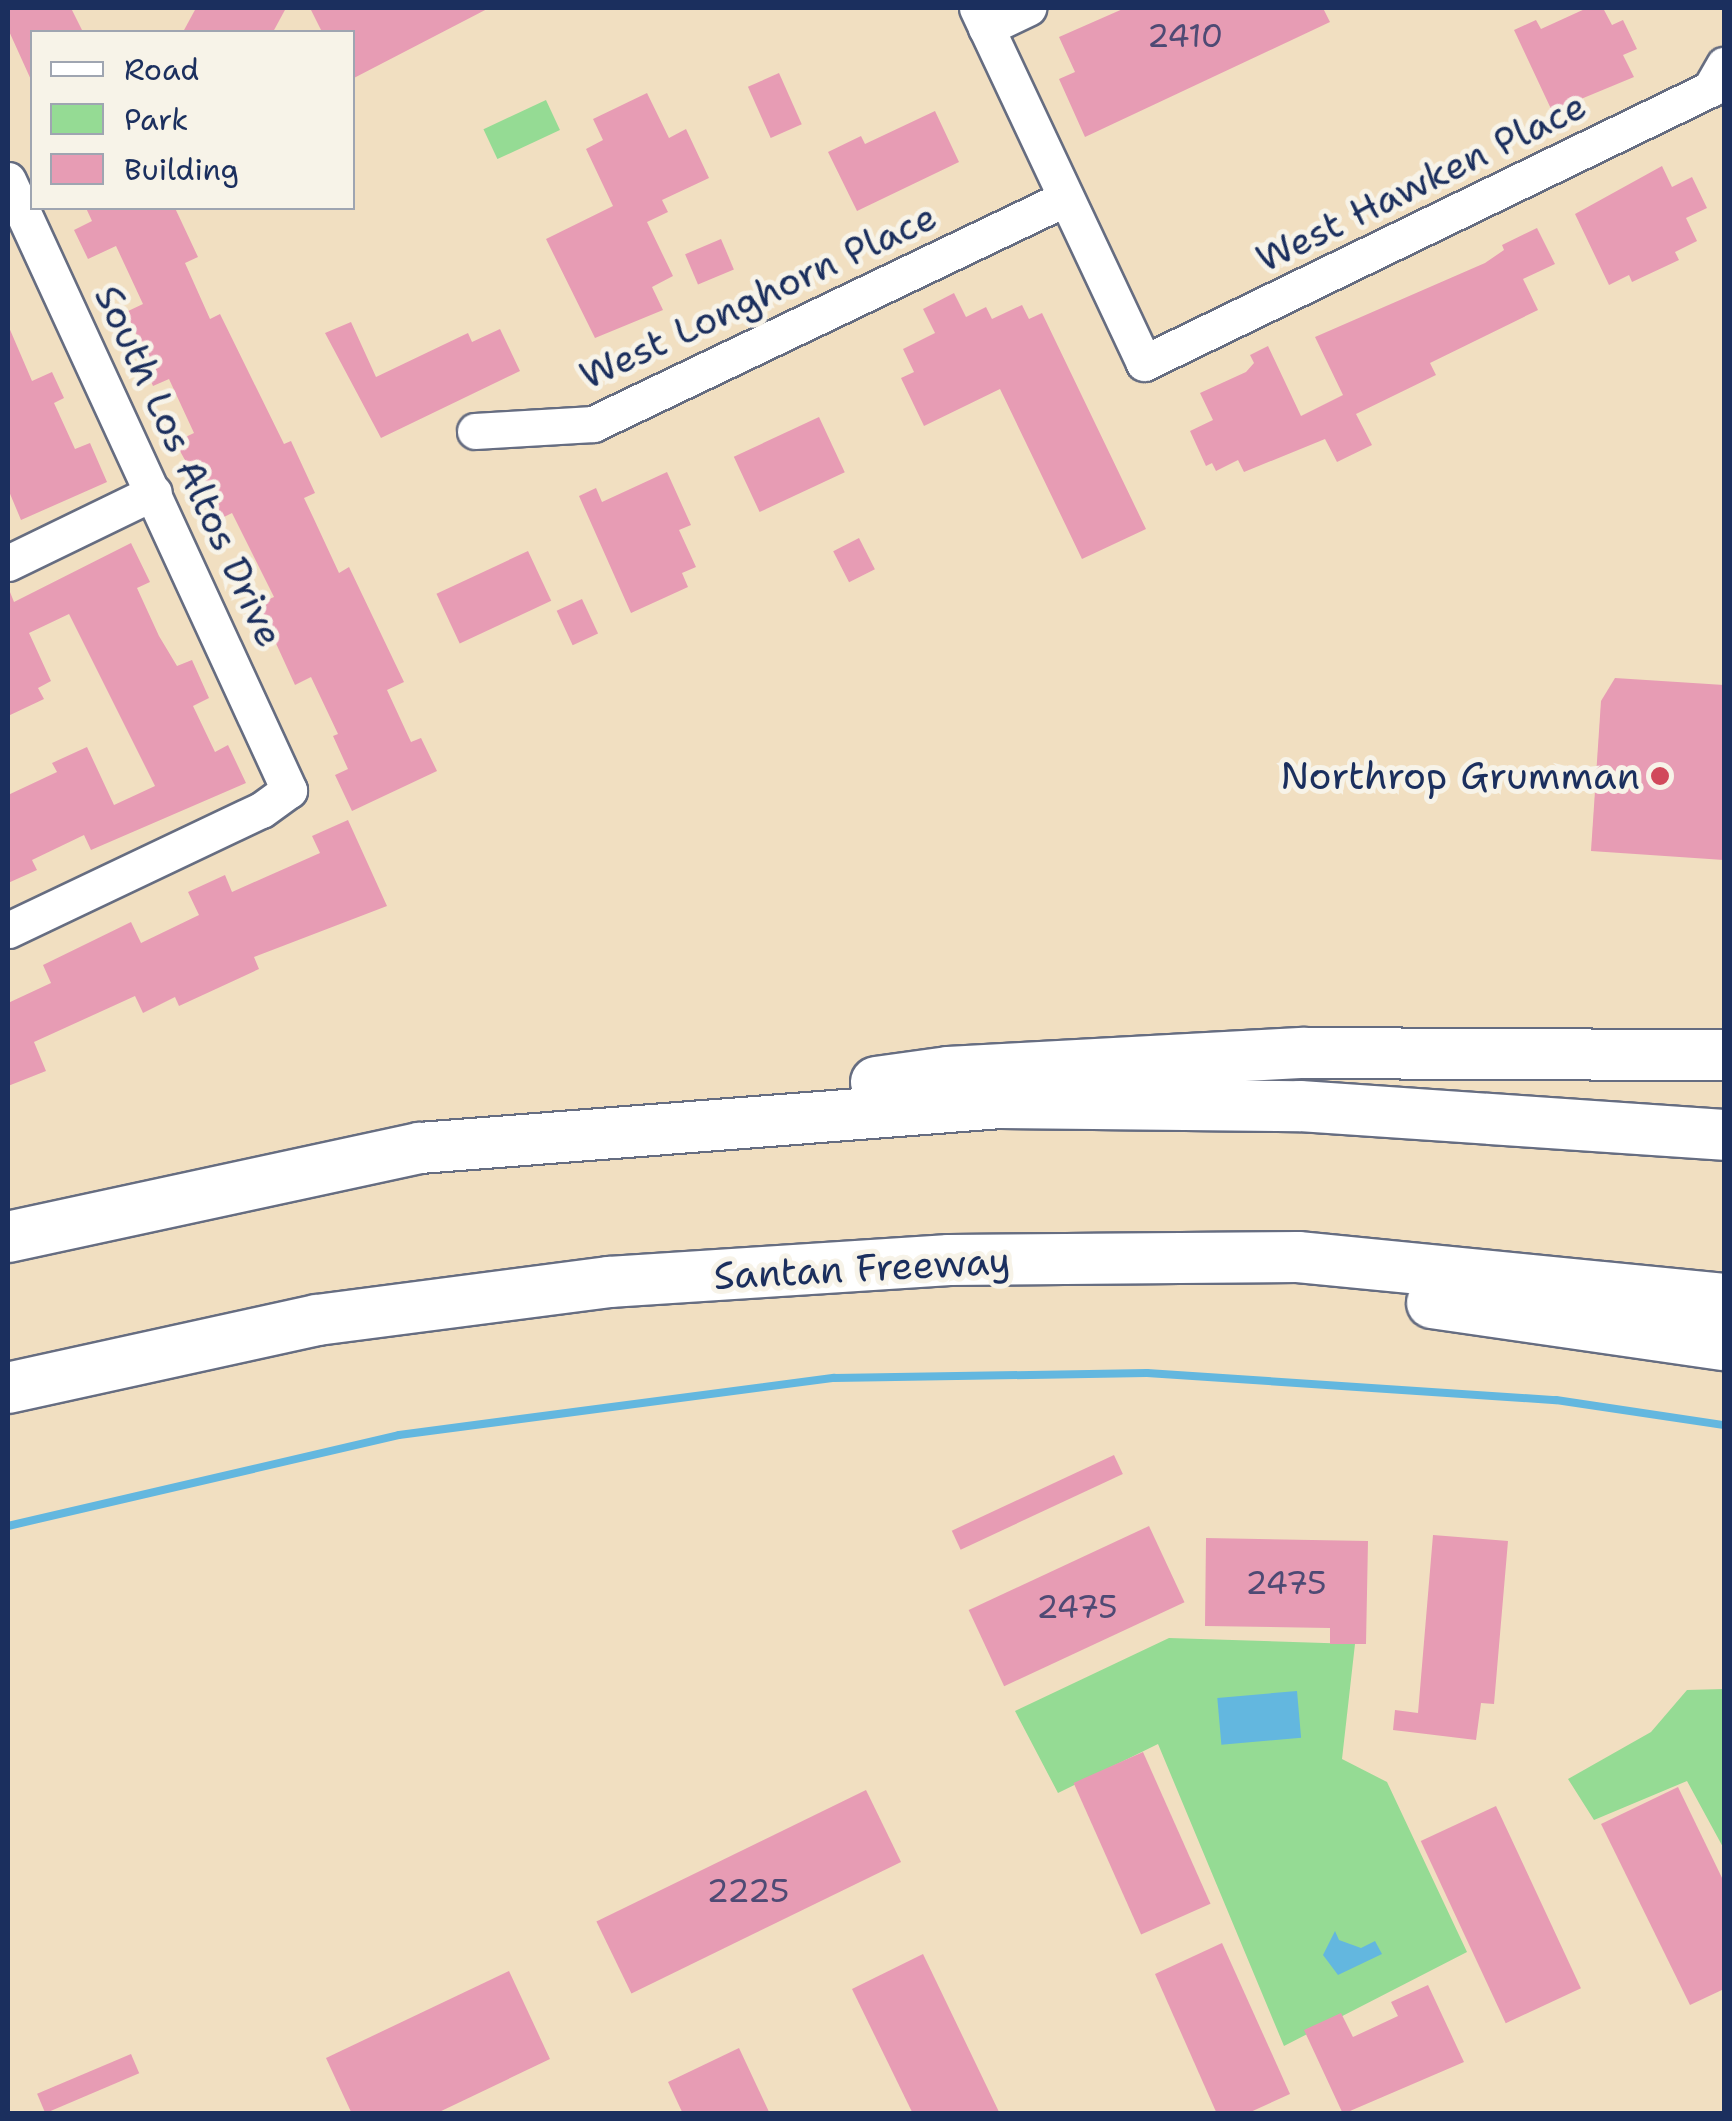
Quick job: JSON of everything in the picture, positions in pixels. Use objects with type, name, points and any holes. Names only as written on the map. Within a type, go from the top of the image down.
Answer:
[{"type":"highway","points":[[8,1237],[420,1148],[948,1072],[1304,1052],[1724,1055]]},
{"type":"highway","points":[[420,1148],[1001,1103],[1300,1106],[1724,1136]]},
{"type":"highway","name":"Santan Freeway","points":[[8,1388],[337,1317],[609,1282],[950,1260],[1298,1258],[1724,1299]]},
{"type":"highway","points":[[950,1260],[1361,1294],[1724,1345]]},
{"type":"street","points":[[1028,8],[982,18],[1066,198]]},
{"type":"street","name":"West Hawken Place","points":[[1066,198],[1144,363],[1710,89],[1724,65]]},
{"type":"street","name":"South Los Altos Drive","points":[[8,930],[261,810],[290,790],[9,188]]},
{"type":"street","name":"West Longhorn Place","points":[[475,432],[593,424],[1066,198]]},
{"type":"street","points":[[8,562],[154,492]]},
{"type":"green space","points":[[546,100],[560,130],[497,159],[483,129]]},
{"type":"green space","points":[[1169,1638],[1355,1644],[1342,1759],[1387,1782],[1467,1952],[1284,2046],[1158,1744],[1058,1793],[1015,1711]]},
{"type":"green space","points":[[1724,1689],[1724,1849],[1687,1781],[1594,1820],[1568,1779],[1651,1732],[1687,1690]]},
{"type":"water","points":[[1297,1691],[1301,1738],[1221,1745],[1217,1698]]},
{"type":"water","points":[[1335,1931],[1339,1940],[1361,1948],[1375,1941],[1382,1954],[1338,1975],[1323,1955]]},
{"type":"building","points":[[8,8],[71,8],[82,30],[30,30],[30,78],[8,29]]},
{"type":"building","points":[[196,8],[286,8],[274,30],[184,30]]},
{"type":"building","points":[[310,8],[489,8],[355,77],[355,30],[321,30]]},
{"type":"building","points":[[1125,8],[1323,8],[1330,22],[1085,137],[1059,79],[1075,72],[1059,37]]},
{"type":"building","points":[[1587,8],[1603,8],[1612,25],[1623,20],[1637,49],[1623,55],[1634,77],[1552,111],[1514,30],[1536,20],[1541,29]]},
{"type":"building","points":[[779,73],[802,124],[771,138],[748,87]]},
{"type":"building","points":[[647,93],[669,138],[686,129],[709,178],[662,200],[668,212],[647,222],[673,276],[652,287],[663,310],[595,338],[546,239],[613,206],[586,149],[603,140],[593,119]]},
{"type":"building","points":[[935,111],[959,162],[857,211],[828,152],[861,136],[865,144]]},
{"type":"building","points":[[1662,166],[1672,187],[1692,177],[1707,208],[1686,218],[1697,241],[1675,252],[1679,260],[1632,282],[1629,275],[1609,285],[1575,214]]},
{"type":"building","points":[[87,210],[176,210],[198,257],[185,263],[210,319],[220,314],[284,444],[291,441],[315,493],[304,498],[339,573],[349,567],[404,682],[387,690],[411,742],[421,738],[437,771],[352,811],[335,775],[348,769],[333,736],[338,734],[311,677],[295,685],[258,604],[274,597],[232,513],[218,520],[175,442],[194,433],[169,379],[153,386],[136,346],[141,344],[126,312],[143,304],[116,246],[88,259],[74,230],[92,221]]},
{"type":"building","points":[[1537,228],[1555,264],[1523,279],[1538,310],[1430,363],[1436,375],[1356,414],[1372,445],[1337,462],[1325,439],[1244,472],[1238,460],[1216,471],[1212,463],[1206,466],[1190,431],[1213,420],[1200,393],[1246,372],[1254,363],[1250,355],[1268,346],[1301,416],[1343,395],[1315,337],[1485,263],[1504,250],[1502,245]]},
{"type":"building","points":[[721,239],[734,269],[698,285],[685,254]]},
{"type":"building","points":[[954,293],[966,317],[986,307],[992,319],[1022,305],[1029,319],[1042,313],[1146,529],[1082,559],[1000,389],[924,426],[901,378],[914,372],[903,349],[935,333],[923,309]]},
{"type":"building","points":[[351,322],[376,377],[468,333],[472,342],[500,329],[520,371],[381,438],[325,333]]},
{"type":"building","points":[[8,325],[32,381],[52,372],[64,398],[54,403],[75,449],[90,443],[107,482],[21,520],[8,489]]},
{"type":"building","points":[[819,417],[845,472],[760,512],[734,457]]},
{"type":"building","points":[[667,472],[691,525],[679,530],[696,567],[682,573],[688,587],[631,613],[579,496],[596,488],[602,502]]},
{"type":"building","points":[[859,538],[875,569],[849,582],[833,551]]},
{"type":"building","points":[[131,543],[150,582],[137,588],[159,636],[177,666],[192,660],[209,698],[193,706],[215,752],[228,745],[246,783],[91,850],[84,835],[32,860],[37,870],[8,883],[8,795],[57,772],[52,763],[87,747],[114,805],[155,786],[69,614],[29,633],[51,681],[38,688],[44,699],[8,716],[8,587],[14,602]]},
{"type":"building","points":[[528,551],[551,601],[460,644],[436,594]]},
{"type":"building","points":[[582,599],[598,633],[573,645],[557,611]]},
{"type":"building","name":"Northrop Grumman","points":[[1615,678],[1724,685],[1724,860],[1591,851],[1601,701]]},
{"type":"building","points":[[348,820],[387,906],[254,957],[259,969],[179,1006],[175,997],[143,1013],[135,996],[34,1042],[46,1071],[8,1086],[8,1003],[51,983],[43,965],[131,922],[141,943],[199,915],[188,892],[225,875],[232,892],[320,853],[312,836]]},
{"type":"building","points":[[1114,1455],[1123,1474],[961,1550],[952,1531]]},
{"type":"building","points":[[1149,1526],[1184,1602],[1004,1686],[969,1610]]},
{"type":"building","points":[[1433,1535],[1508,1541],[1494,1704],[1481,1703],[1476,1740],[1393,1730],[1395,1710],[1418,1713]]},
{"type":"building","points":[[1206,1538],[1368,1541],[1366,1644],[1330,1644],[1330,1628],[1205,1626]]},
{"type":"building","points":[[1143,1752],[1211,1904],[1141,1935],[1074,1783]]},
{"type":"building","points":[[1678,1787],[1724,1882],[1724,1989],[1690,2005],[1601,1824]]},
{"type":"building","points":[[866,1790],[901,1862],[631,1993],[596,1922]]},
{"type":"building","points":[[1496,1806],[1581,1988],[1506,2023],[1421,1841]]},
{"type":"building","points":[[1222,1943],[1290,2094],[1246,2114],[1217,2114],[1155,1974]]},
{"type":"building","points":[[923,1954],[1000,2114],[913,2114],[852,1989]]},
{"type":"building","points":[[509,1971],[550,2059],[435,2114],[352,2114],[326,2058]]},
{"type":"building","points":[[1428,1985],[1464,2062],[1343,2114],[1304,2030],[1341,2013],[1353,2037],[1398,2016],[1391,2002]]},
{"type":"building","points":[[739,2048],[770,2114],[683,2114],[668,2082]]},
{"type":"building","points":[[131,2054],[139,2073],[45,2113],[37,2094]]},
{"type":"waterway","points":[[8,1526],[399,1435],[834,1378],[1147,1373],[1556,1400],[1724,1425]]},
{"type":"place","name":"Northrop Grumman","points":[[1660,776]]}]
